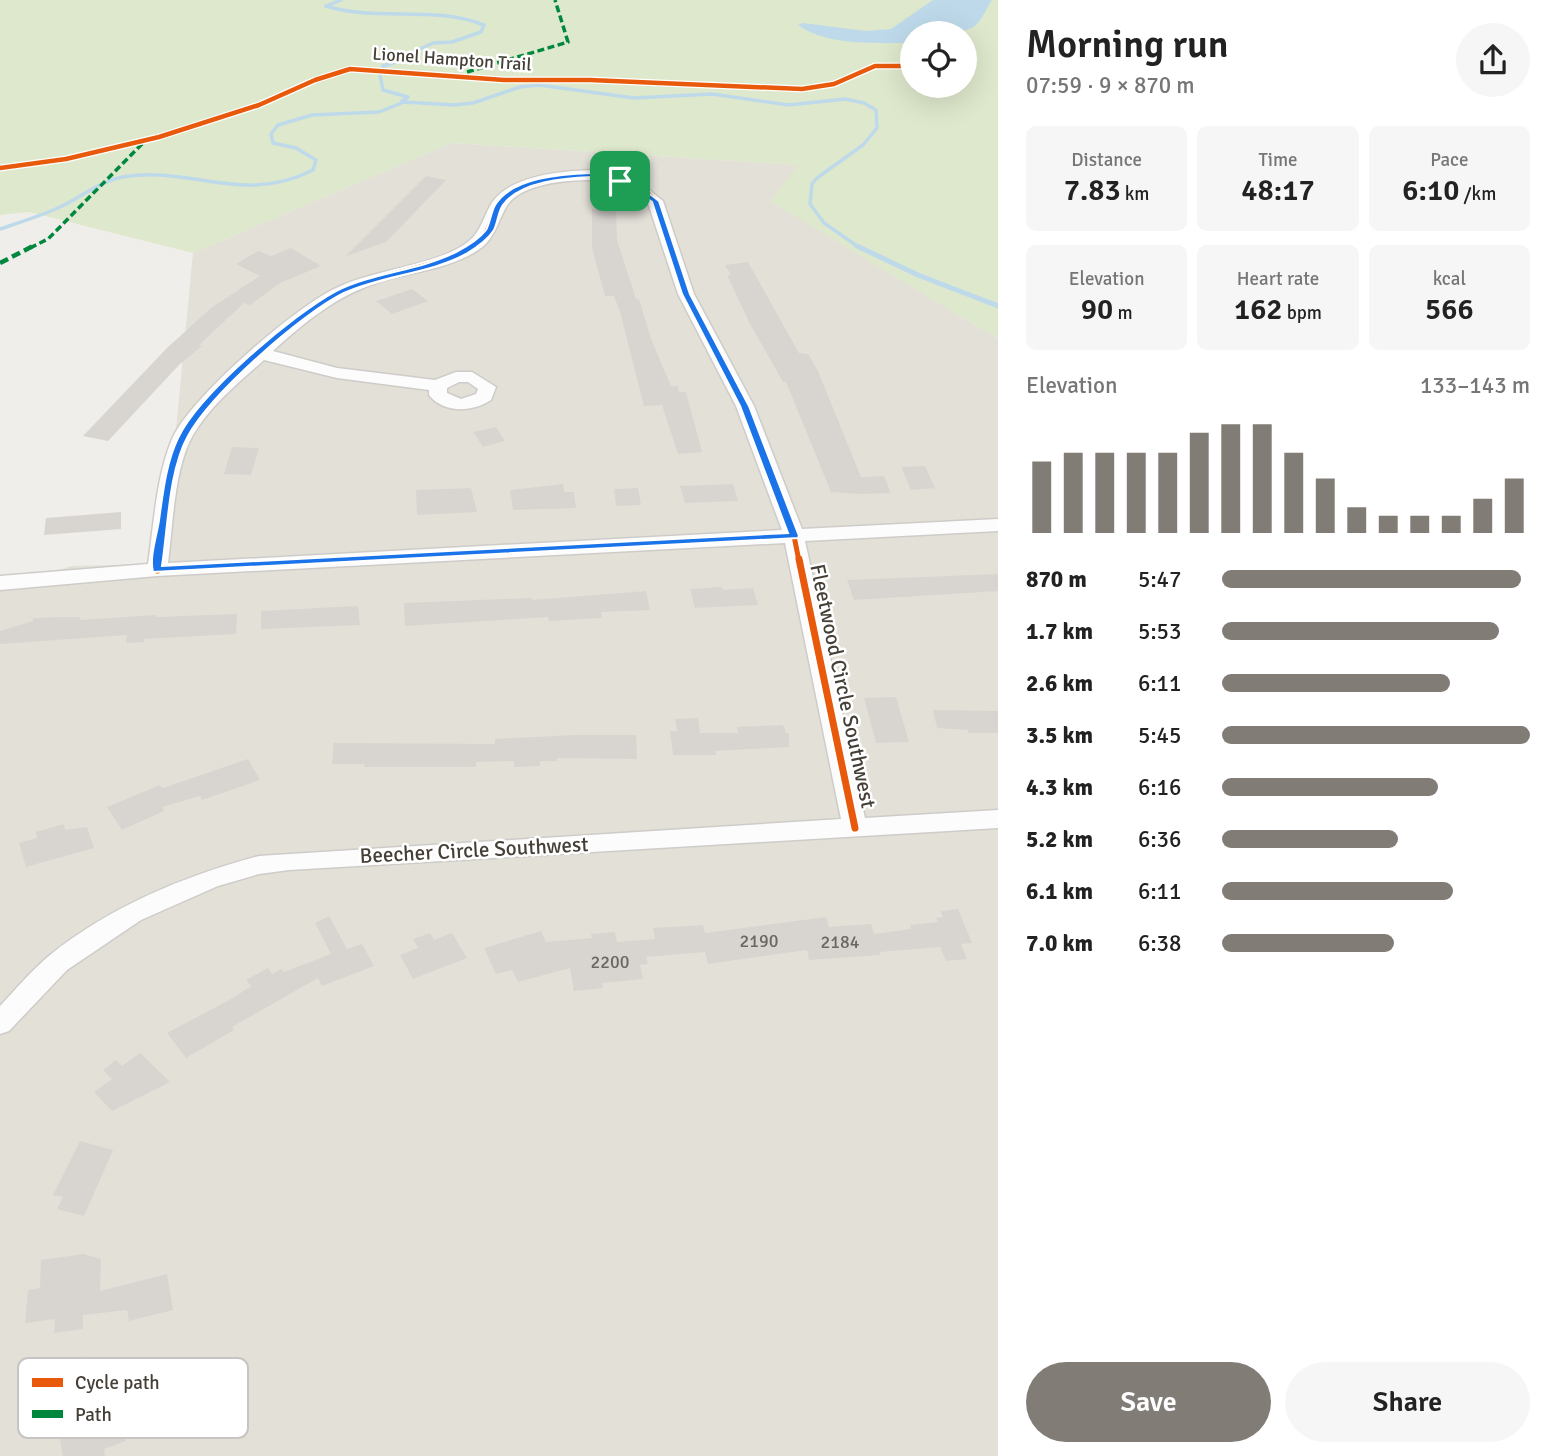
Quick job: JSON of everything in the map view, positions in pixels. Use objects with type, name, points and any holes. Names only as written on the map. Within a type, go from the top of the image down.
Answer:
[{"type":"street","name":"Fleetwood Circle Southwest","points":[[156,569],[172,466],[183,436],[213,395],[309,310],[340,292],[372,279],[438,262],[475,245],[489,231],[499,206],[517,190],[561,176],[592,175],[635,186],[655,201],[686,294],[744,406],[794,536],[855,828]]},
{"type":"street","points":[[259,353],[337,373],[438,386]]},
{"type":"street","points":[[0,583],[156,569],[998,525]]},
{"type":"street","name":"Beecher Circle Southwest","points":[[0,1023],[58,963],[132,913],[211,878],[259,865],[289,861],[998,819]]},
{"type":"shaded area","points":[[452,143],[799,165],[771,201],[998,339],[998,1456],[0,1456],[0,590],[71,566],[163,564],[193,253]]},
{"type":"green space","points":[[0,0],[998,0],[998,339],[770,201],[798,165],[452,143],[193,253],[29,212],[0,215]]},
{"type":"water","points":[[933,0],[992,0],[977,24],[977,21],[903,21]]},
{"type":"water","points":[[803,23],[866,31],[891,29],[900,23],[900,43],[838,40],[823,37],[798,25]]},
{"type":"building","points":[[426,176],[446,180],[386,242],[346,256]]},
{"type":"building","points":[[592,209],[616,210],[617,240],[636,299],[639,299],[651,339],[671,386],[678,386],[679,392],[686,392],[702,452],[678,454],[662,405],[644,406],[620,312],[614,296],[605,296],[592,248]]},
{"type":"building","points":[[291,248],[321,266],[280,283],[250,305],[244,303],[199,345],[202,346],[179,365],[108,441],[83,436],[167,348],[211,308],[260,276],[236,264],[258,251],[271,256]]},
{"type":"building","points":[[748,262],[799,353],[808,354],[818,371],[861,477],[884,476],[891,493],[831,492],[786,382],[783,382],[750,324],[727,275],[731,275],[725,265]]},
{"type":"building","points":[[412,289],[428,301],[392,314],[376,301]]},
{"type":"building","points":[[496,427],[505,441],[483,447],[473,432]]},
{"type":"building","points":[[232,447],[259,448],[251,475],[224,474]]},
{"type":"building","points":[[925,466],[935,488],[911,490],[901,467]]},
{"type":"building","points":[[563,484],[564,492],[574,492],[576,508],[513,510],[510,490]]},
{"type":"building","points":[[733,484],[738,501],[685,503],[680,486]]},
{"type":"building","points":[[471,488],[477,512],[417,515],[416,490]]},
{"type":"building","points":[[638,488],[641,505],[616,506],[614,489]]},
{"type":"building","points":[[121,512],[121,529],[44,535],[46,518]]},
{"type":"building","points":[[998,574],[998,591],[854,600],[847,580]]},
{"type":"building","points":[[722,587],[723,590],[753,588],[758,605],[695,608],[690,589]]},
{"type":"building","points":[[646,591],[650,610],[601,612],[602,618],[549,621],[548,617],[405,626],[404,603],[532,600]]},
{"type":"building","points":[[358,606],[360,625],[261,629],[261,611]]},
{"type":"building","points":[[237,614],[236,634],[144,639],[144,642],[126,643],[127,635],[0,644],[0,631],[33,621],[33,618],[80,617],[80,620]]},
{"type":"building","points":[[896,697],[909,742],[876,743],[864,698]]},
{"type":"building","points":[[933,710],[998,711],[998,733],[968,733],[968,730],[937,728]]},
{"type":"building","points":[[698,718],[700,733],[738,733],[737,727],[783,725],[786,733],[789,733],[789,747],[715,751],[716,755],[673,755],[670,731],[677,731],[675,719]]},
{"type":"building","points":[[636,735],[637,759],[557,758],[557,761],[540,761],[540,766],[514,767],[514,761],[476,762],[476,767],[364,767],[365,764],[332,764],[334,743],[495,744],[495,739]]},
{"type":"building","points":[[248,759],[260,780],[202,800],[200,796],[162,807],[164,811],[122,830],[107,807],[160,785],[163,788]]},
{"type":"building","points":[[64,824],[65,830],[87,827],[94,848],[26,867],[19,843],[37,838],[36,832]]},
{"type":"building","points":[[958,909],[972,943],[961,944],[967,959],[946,961],[940,947],[809,960],[807,950],[708,964],[705,952],[646,957],[648,964],[640,965],[643,979],[602,983],[603,988],[574,991],[570,968],[518,982],[512,970],[496,974],[484,948],[541,931],[546,942],[592,938],[591,934],[615,932],[617,942],[655,939],[653,928],[703,925],[705,933],[826,917],[829,927],[871,924],[874,934],[911,929],[910,925],[938,922],[936,918],[943,917],[940,911]]},
{"type":"building","points":[[329,916],[347,949],[362,944],[374,966],[322,986],[318,978],[232,1027],[234,1030],[186,1058],[167,1033],[233,998],[251,986],[246,980],[268,968],[272,974],[281,969],[284,972],[331,954],[315,923]]},
{"type":"building","points":[[430,933],[434,940],[452,933],[467,958],[413,979],[400,955],[418,948],[413,939]]},
{"type":"building","points":[[140,1053],[170,1082],[112,1111],[94,1092],[112,1079],[103,1070],[116,1060],[122,1066]]},
{"type":"building","points":[[80,1141],[113,1150],[84,1216],[57,1209],[63,1197],[53,1195]]},
{"type":"building","points":[[83,1254],[101,1259],[100,1291],[167,1274],[173,1310],[129,1321],[127,1310],[83,1315],[83,1329],[54,1333],[55,1319],[25,1323],[28,1290],[40,1288],[41,1260]]},
{"type":"building","points":[[60,1438],[125,1438],[126,1441],[104,1449],[105,1456],[63,1456]]},
{"type":"waterway","points":[[341,0],[326,6],[365,13],[445,16],[484,25],[481,32],[452,42],[433,43],[420,49],[413,57],[383,66],[380,75],[383,90],[408,97],[402,101]]},
{"type":"waterway","points":[[0,229],[53,210],[98,186],[123,177],[172,176],[240,185],[263,185],[287,180],[313,170],[316,160],[296,148],[273,143],[271,134],[278,125],[312,115],[379,112],[404,102],[454,105],[473,103],[520,87],[539,85],[634,98],[712,94],[789,105],[845,99],[864,103],[876,110],[877,128],[863,145],[817,178],[812,184],[810,204],[824,223],[857,246]]},
{"type":"waterway","points":[[857,246],[918,275],[998,306]]},
{"type":"marked path","points":[[467,72],[568,42],[555,0]]},
{"type":"marked path","points":[[0,263],[48,239],[143,143]]},
{"type":"cycle path","name":"Lionel Hampton Trail","points":[[0,168],[66,159],[159,137],[259,105],[315,80],[350,69],[504,80],[590,80],[802,89],[834,84],[875,66],[900,66]]},
{"type":"cycle path","points":[[157,570],[172,466],[183,436],[213,395],[309,310],[340,292],[372,279],[460,254],[475,245],[489,231],[498,206],[506,197],[532,183],[561,176],[592,175],[635,186],[655,201],[686,294],[745,406],[794,536],[855,828]]},
{"type":"route","points":[[592,175],[620,181],[635,186],[655,201],[686,294],[744,406],[794,536],[156,569],[172,466],[183,436],[213,395],[309,310],[340,292],[372,279],[460,254],[475,245],[489,231],[499,206],[506,197],[532,183],[561,176],[592,175]]}]
